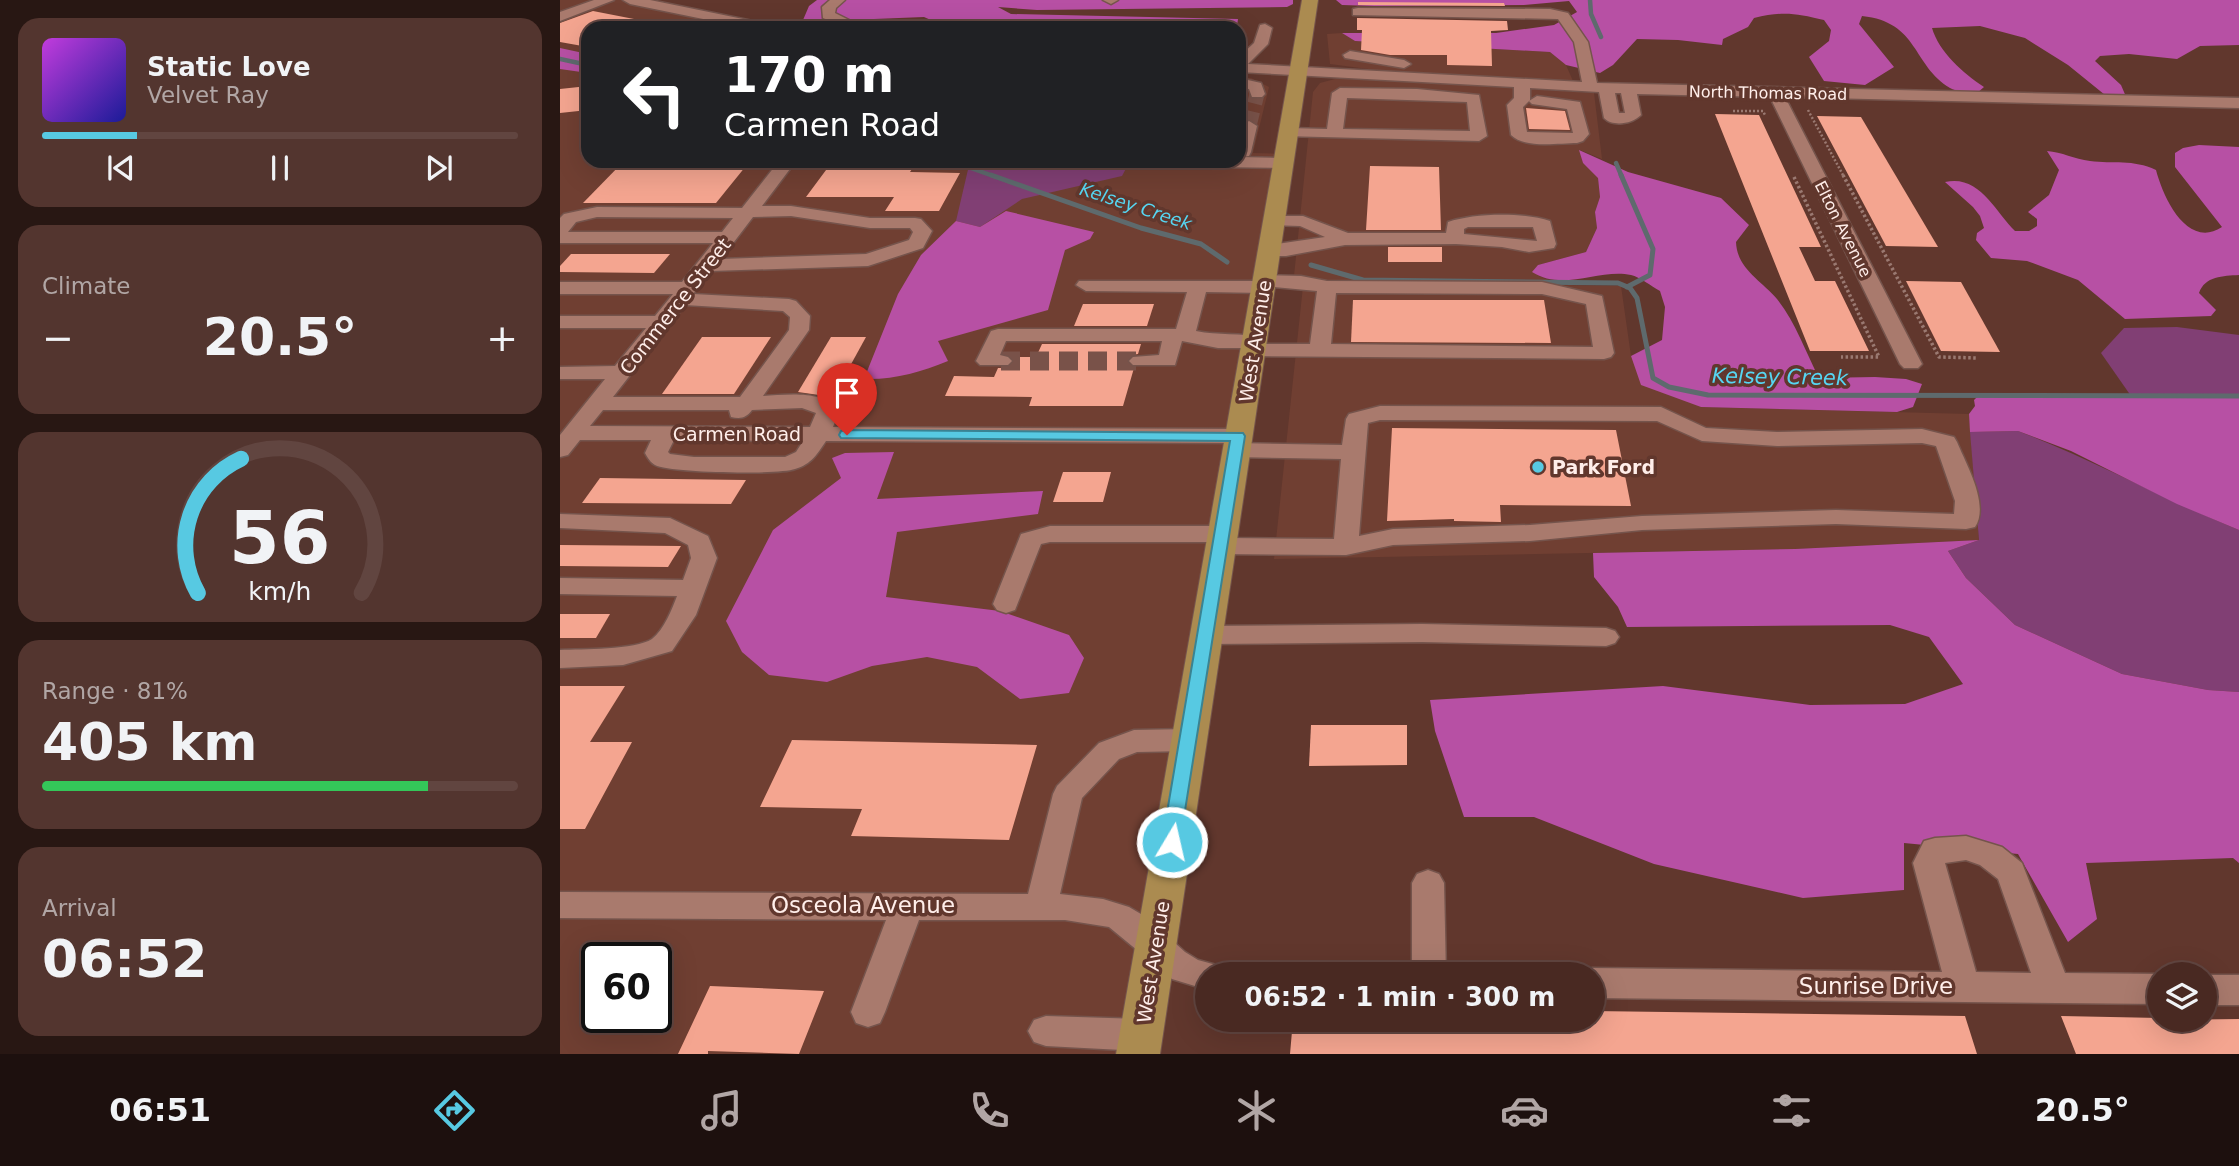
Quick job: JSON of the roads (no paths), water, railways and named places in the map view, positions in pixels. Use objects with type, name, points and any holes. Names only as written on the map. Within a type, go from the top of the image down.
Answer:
[{"type":"main road","name":"West Avenue","points":[[1140,1044],[1310,0]]},
{"type":"street","points":[[560,18],[607,0]]},
{"type":"street","points":[[630,0],[729,21]]},
{"type":"street","points":[[838,0],[830,7],[828,15],[842,21]]},
{"type":"street","points":[[1357,12],[1532,13],[1563,16],[1581,42],[1598,88],[1598,128]]},
{"type":"street","points":[[1532,13],[1537,31]]},
{"type":"street","points":[[714,21],[718,19]]},
{"type":"street","points":[[1246,59],[1261,44],[1265,27]]},
{"type":"street","points":[[1350,55],[1402,62],[1407,66],[1405,77]]},
{"type":"street","name":"North Thomas Road","points":[[1246,67],[1405,77],[1437,87],[1522,92],[1598,88],[2239,103]]},
{"type":"street","points":[[1246,84],[1256,86],[1257,94]]},
{"type":"street","points":[[1246,151],[1286,148],[1334,133],[1361,136],[1479,136],[1474,98],[1437,87],[1340,93],[1334,133]]},
{"type":"street","points":[[1598,128],[1574,105],[1522,92],[1515,105],[1519,135],[1528,138],[1577,138],[1633,115],[1628,89]]},
{"type":"street","name":"Elton Avenue","points":[[1776,94],[1911,364]]},
{"type":"street","name":"Commerce Street","points":[[564,444],[783,168]]},
{"type":"street","points":[[560,229],[570,218],[597,212],[791,211],[870,223],[915,223],[923,232],[916,244],[868,260],[707,265]]},
{"type":"street","points":[[1345,239],[1303,221],[1272,235],[1286,250],[1345,239],[1456,238]]},
{"type":"street","points":[[560,237],[729,238]]},
{"type":"street","points":[[1001,361],[987,361],[998,335],[1179,335],[1218,342],[1320,351],[1604,353],[1595,300],[1542,288],[1327,287],[1301,282],[1198,286],[1086,285]]},
{"type":"street","points":[[1140,361],[1168,361],[1198,286]]},
{"type":"street","points":[[1320,351],[1327,287]]},
{"type":"street","points":[[560,288],[685,293],[789,306],[800,316],[799,330],[721,434]]},
{"type":"street","points":[[560,322],[662,322]]},
{"type":"street","points":[[560,373],[623,372]]},
{"type":"street","points":[[598,403],[808,402],[823,405],[828,411],[819,435],[804,457],[789,464],[694,464],[663,460],[656,453],[666,434]]},
{"type":"street","points":[[1006,604],[1030,539],[1050,534],[1346,547],[1392,537],[1530,533],[1642,523],[1836,517],[1966,522],[1967,501],[1946,442],[1922,436],[1777,439],[1702,434],[1661,414],[1380,413],[1357,419],[1346,547]]},
{"type":"street","name":"Carmen Road","points":[[564,444],[666,434],[721,434],[1237,443],[1353,452]]},
{"type":"street","points":[[560,521],[670,526],[699,541],[704,558],[684,615],[662,645],[623,656],[560,659]]},
{"type":"street","points":[[560,586],[693,588]]},
{"type":"street","points":[[1206,635],[1422,633],[1606,637]]},
{"type":"street","points":[[1041,906],[1069,794],[1109,751],[1134,741],[1189,740]]},
{"type":"street","points":[[1963,987],[1929,863],[1936,850],[1947,848],[1966,848],[1991,856],[2011,872],[2053,987]]},
{"type":"street","points":[[1428,883],[1429,962]]},
{"type":"street","name":"Osceola Avenue","points":[[560,905],[1065,906],[1121,917],[1156,945]]},
{"type":"street","points":[[868,1012],[908,905]]},
{"type":"street","points":[[1156,945],[1177,967],[1195,975]]},
{"type":"street","name":"Sunrise Drive","points":[[1605,983],[2147,989]]},
{"type":"street","points":[[2217,990],[2239,990]]},
{"type":"street","points":[[1046,1031],[1140,1044]]},
{"type":"waterway","points":[[1590,0],[1591,14],[1601,37]]},
{"type":"waterway","name":"Kelsey Creek","points":[[560,59],[581,64]]},
{"type":"waterway","points":[[1616,163],[1622,177]]},
{"type":"waterway","name":"Kelsey Creek","points":[[971,168],[996,177]]},
{"type":"waterway","name":"Kelsey Creek","points":[[991,175],[1141,228],[1201,244],[1227,262]]},
{"type":"waterway","points":[[1621,175],[1653,249],[1650,275],[1627,287]]},
{"type":"waterway","name":"Kelsey Creek","points":[[1311,265],[1363,280],[1618,283],[1627,287]]},
{"type":"waterway","name":"Kelsey Creek","points":[[1627,287],[1637,298],[1653,378],[1669,387],[1708,395],[2239,396]]},
{"type":"tunnel","points":[[1249,126],[1257,94]]},
{"type":"tunnel","points":[[1001,361],[1140,361]]},
{"type":"place","name":"Park Ford","points":[[1538,467]]}]
